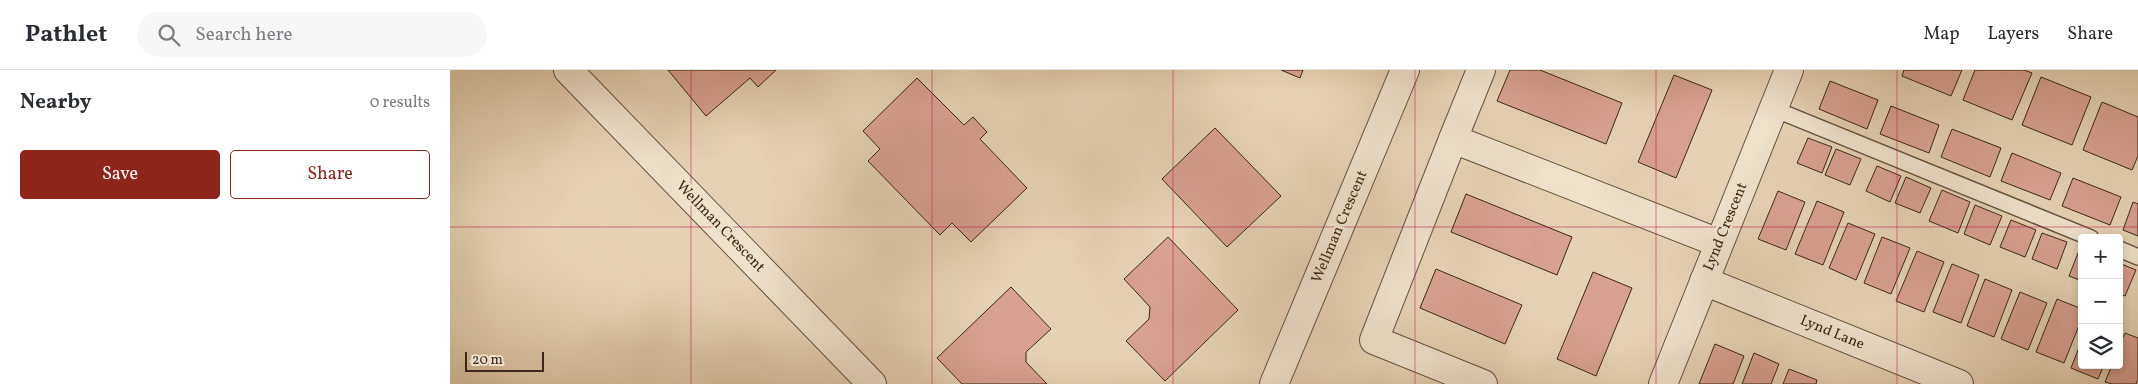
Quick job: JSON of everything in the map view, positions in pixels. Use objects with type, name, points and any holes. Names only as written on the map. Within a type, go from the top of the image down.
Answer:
[{"type":"street","name":"Wellman Crescent","points":[[568,70],[872,384]]},
{"type":"street","name":"Wellman Crescent","points":[[1274,384],[1406,70]]},
{"type":"street","points":[[1481,70],[1374,340],[1483,384]]},
{"type":"street","name":"Lynd Crescent","points":[[1663,384],[1789,70]]},
{"type":"street","points":[[1453,139],[1719,243]]},
{"type":"street","name":"Lynd Lane","points":[[1704,281],[1959,384]]},
{"type":"lane","points":[[1774,108],[2082,234]]},
{"type":"lane","points":[[2123,251],[2138,257]]},
{"type":"building","points":[[668,70],[776,70],[758,87],[750,78],[706,116]]},
{"type":"building","points":[[1281,70],[1303,70],[1300,78]]},
{"type":"building","points":[[1510,70],[1540,70],[1622,103],[1606,144],[1497,101]]},
{"type":"building","points":[[1904,70],[1962,70],[1951,96],[1902,76]]},
{"type":"building","points":[[1975,70],[2024,70],[2032,73],[2012,120],[1963,100]]},
{"type":"building","points":[[1674,75],[1712,90],[1676,178],[1638,162]]},
{"type":"building","points":[[2041,77],[2091,97],[2072,145],[2022,125]]},
{"type":"building","points":[[917,78],[964,125],[973,117],[987,132],[980,139],[1027,188],[971,242],[952,223],[940,235],[868,161],[880,149],[863,131]]},
{"type":"building","points":[[1830,81],[1878,100],[1867,129],[1819,109]]},
{"type":"building","points":[[2102,102],[2138,117],[2138,156],[2132,170],[2083,150]]},
{"type":"building","points":[[1891,106],[1939,125],[1929,153],[1880,134]]},
{"type":"building","points":[[1215,128],[1281,196],[1227,247],[1162,179]]},
{"type":"building","points":[[1952,129],[2001,148],[1990,177],[1941,157]]},
{"type":"building","points":[[1808,138],[1832,147],[1822,173],[1797,163]]},
{"type":"building","points":[[1836,149],[1861,159],[1850,185],[1825,175]]},
{"type":"building","points":[[2012,153],[2061,173],[2050,200],[2001,181]]},
{"type":"building","points":[[1877,166],[1901,176],[1890,202],[1866,191]]},
{"type":"building","points":[[1906,177],[1931,188],[1920,213],[1895,203]]},
{"type":"building","points":[[2073,178],[2121,197],[2110,225],[2062,206]]},
{"type":"building","points":[[1942,190],[1970,202],[1958,233],[1929,221]]},
{"type":"building","points":[[1778,191],[1805,202],[1786,250],[1758,239]]},
{"type":"building","points":[[1466,194],[1572,237],[1557,275],[1451,232]]},
{"type":"building","points":[[1817,201],[1844,212],[1823,265],[1795,254]]},
{"type":"building","points":[[2133,202],[2138,204],[2138,236],[2123,230]]},
{"type":"building","points":[[1975,205],[2002,216],[1990,245],[1964,234]]},
{"type":"building","points":[[2011,220],[2036,230],[2025,257],[2000,247]]},
{"type":"building","points":[[1848,223],[1875,234],[1856,280],[1829,268]]},
{"type":"building","points":[[2042,233],[2067,242],[2057,269],[2032,259]]},
{"type":"building","points":[[1168,237],[1238,310],[1165,381],[1126,341],[1149,319],[1150,307],[1124,279]]},
{"type":"building","points":[[1882,237],[1910,248],[1891,294],[1864,283]]},
{"type":"building","points":[[1917,251],[1944,262],[1924,312],[1896,301]]},
{"type":"building","points":[[2078,253],[2078,279],[2069,276]]},
{"type":"building","points":[[1952,264],[1979,275],[1961,323],[1933,312]]},
{"type":"building","points":[[2123,265],[2136,270],[2125,296],[2123,295]]},
{"type":"building","points":[[1436,269],[1522,305],[1505,344],[1420,308]]},
{"type":"building","points":[[1593,272],[1632,288],[1596,376],[1557,359]]},
{"type":"building","points":[[1985,279],[2012,290],[1994,337],[1967,326]]},
{"type":"building","points":[[1011,287],[1051,329],[1026,352],[1026,362],[1047,384],[962,384],[937,358]]},
{"type":"building","points":[[2020,292],[2047,303],[2028,350],[2001,339]]},
{"type":"building","points":[[2057,299],[2078,307],[2078,328],[2064,363],[2036,352]]},
{"type":"building","points":[[2125,333],[2138,338],[2138,380],[2136,384],[2112,384],[2105,382],[2110,369],[2123,369],[2123,337]]},
{"type":"building","points":[[1715,344],[1744,356],[1733,384],[1699,384]]},
{"type":"building","points":[[2078,350],[2078,369],[2102,369],[2098,379],[2071,368]]},
{"type":"building","points":[[1754,353],[1779,364],[1771,384],[1742,384]]},
{"type":"building","points":[[1789,369],[1817,380],[1816,384],[1783,384]]}]
